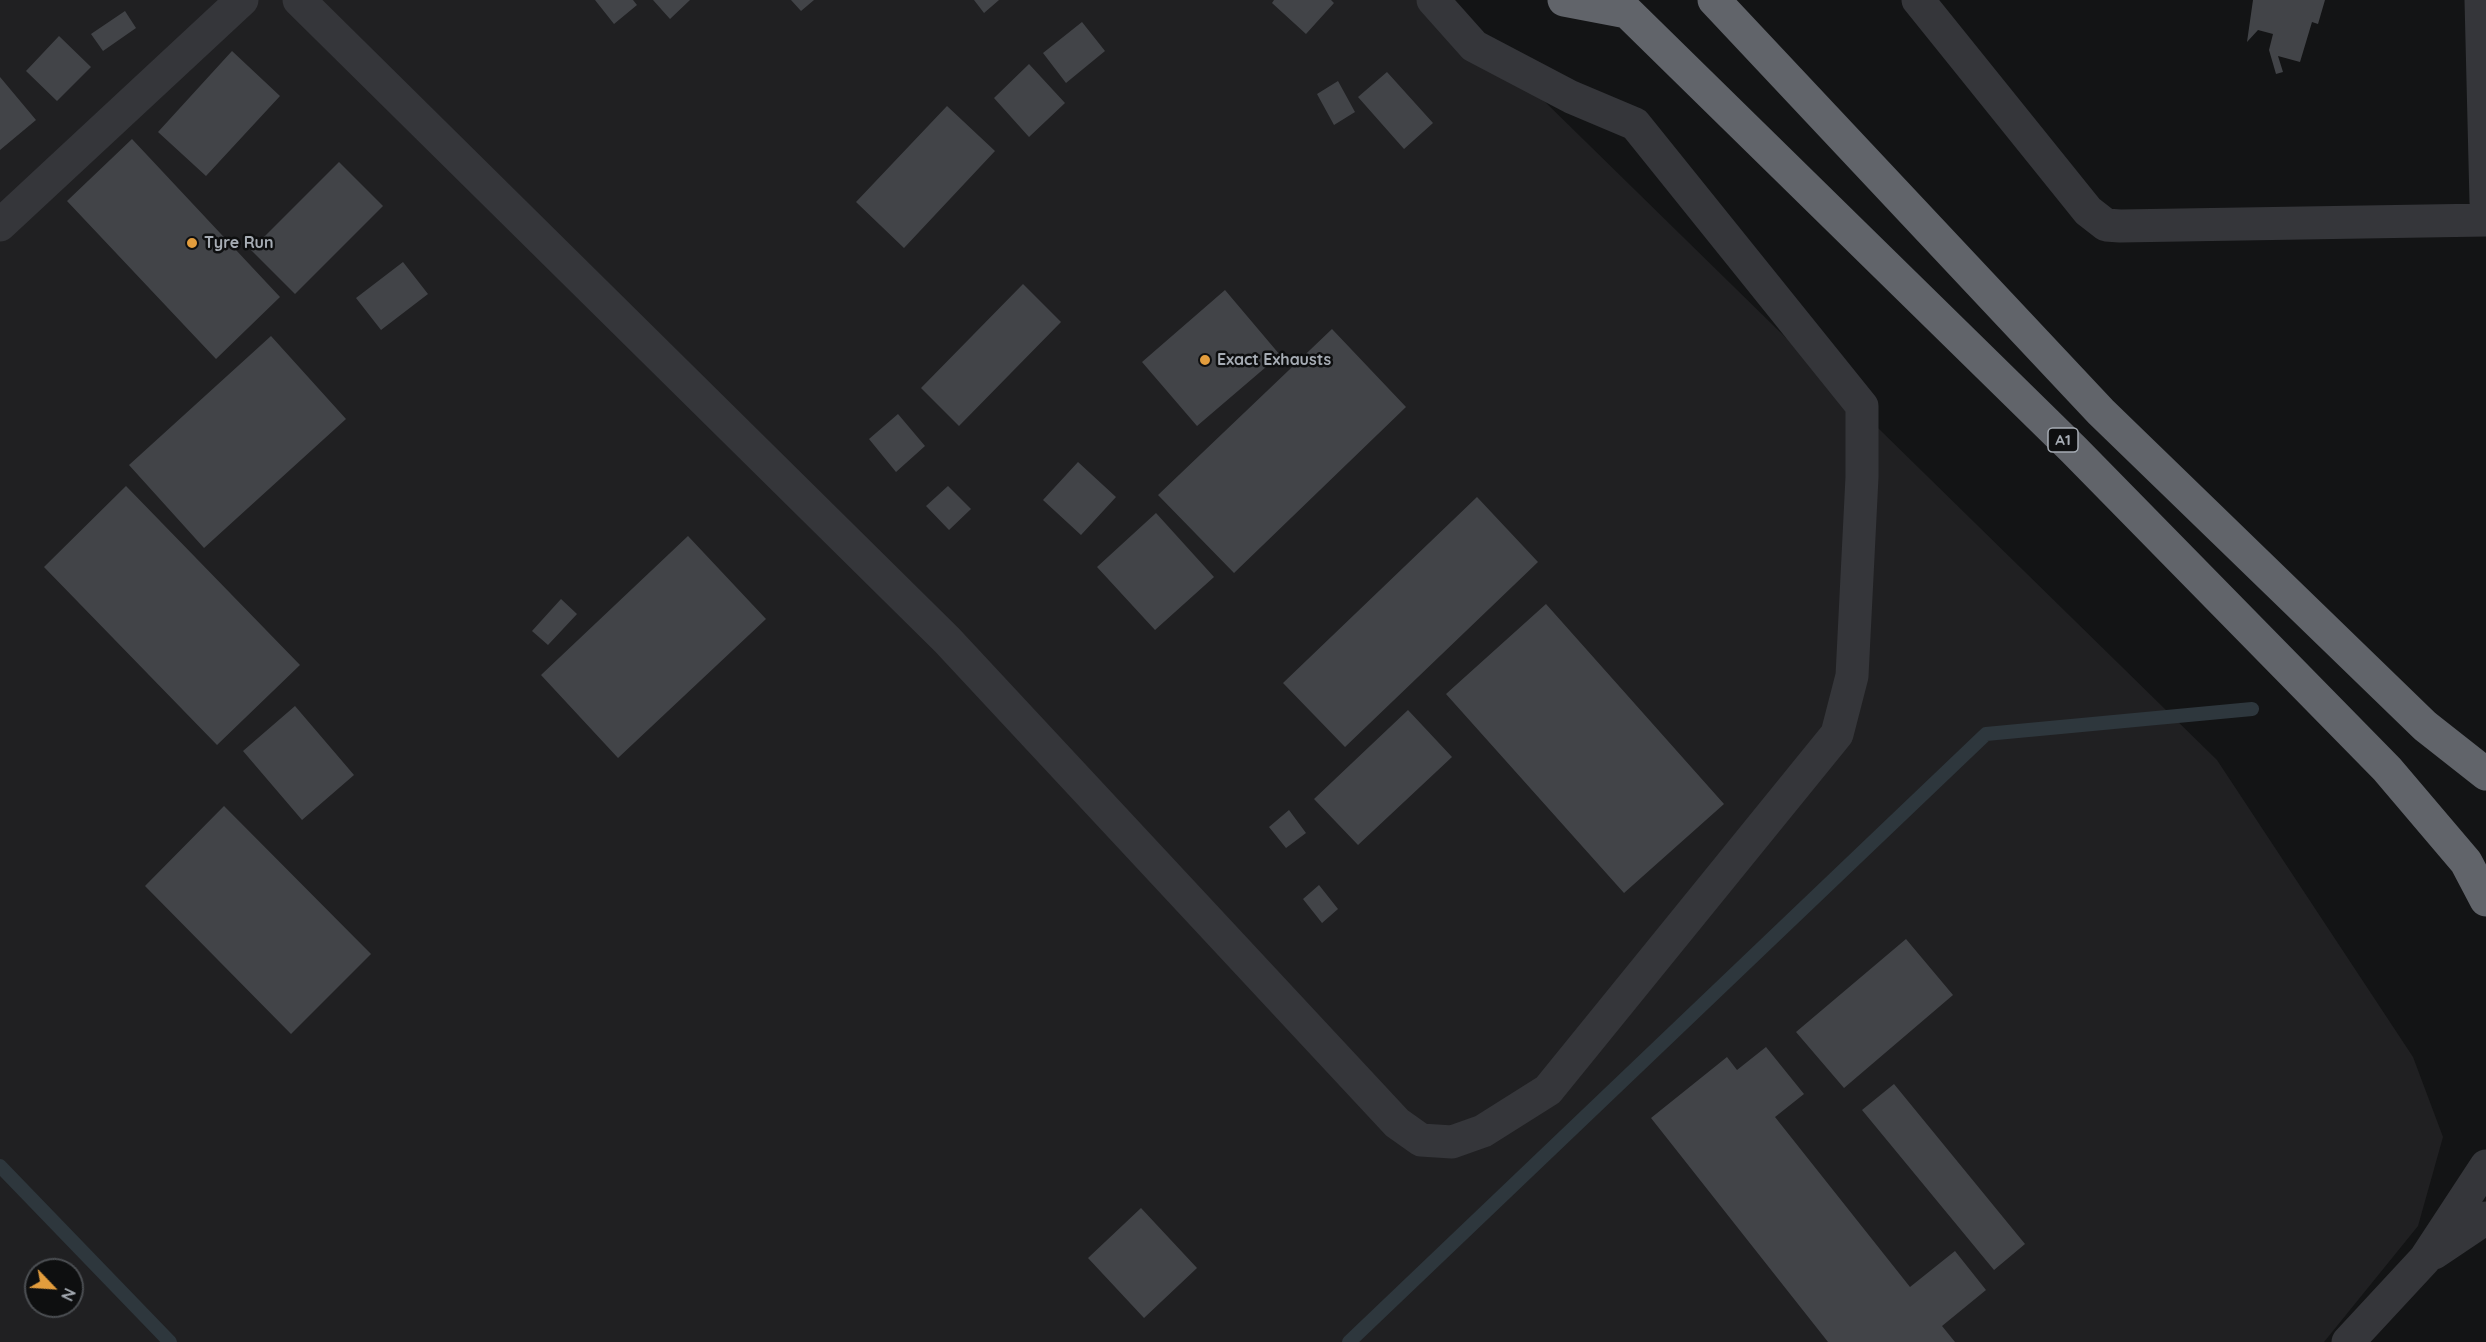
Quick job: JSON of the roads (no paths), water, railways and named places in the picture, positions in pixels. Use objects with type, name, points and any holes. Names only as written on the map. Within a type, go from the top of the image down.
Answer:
[{"type":"highway","points":[[1564,0],[1621,6]]},
{"type":"highway","points":[[1714,0],[2101,412],[2425,726],[2486,774]]},
{"type":"highway","name":"A1","points":[[1621,6],[2074,450],[2387,769],[2466,862],[2486,900]]},
{"type":"street","points":[[0,225],[242,0]]},
{"type":"street","points":[[299,0],[947,640],[1396,1124],[1421,1140],[1452,1142],[1483,1131],[1548,1090],[1837,734],[1852,676],[1862,477],[1862,406],[1635,124],[1571,97],[1474,46],[1433,0]]},
{"type":"street","points":[[1918,0],[2088,211],[2106,225],[2486,220]]},
{"type":"street","points":[[2481,0],[2486,202]]},
{"type":"street","points":[[2348,1342],[2425,1259],[2486,1166]]},
{"type":"street","points":[[2425,1259],[2486,1218]]},
{"type":"waterway","points":[[1349,1342],[1986,734],[2252,709]]},
{"type":"waterway","points":[[0,1166],[170,1342]]},
{"type":"place","name":"Tyre Run","points":[[192,243]]},
{"type":"place","name":"Exact Exhausts","points":[[1205,360]]}]
